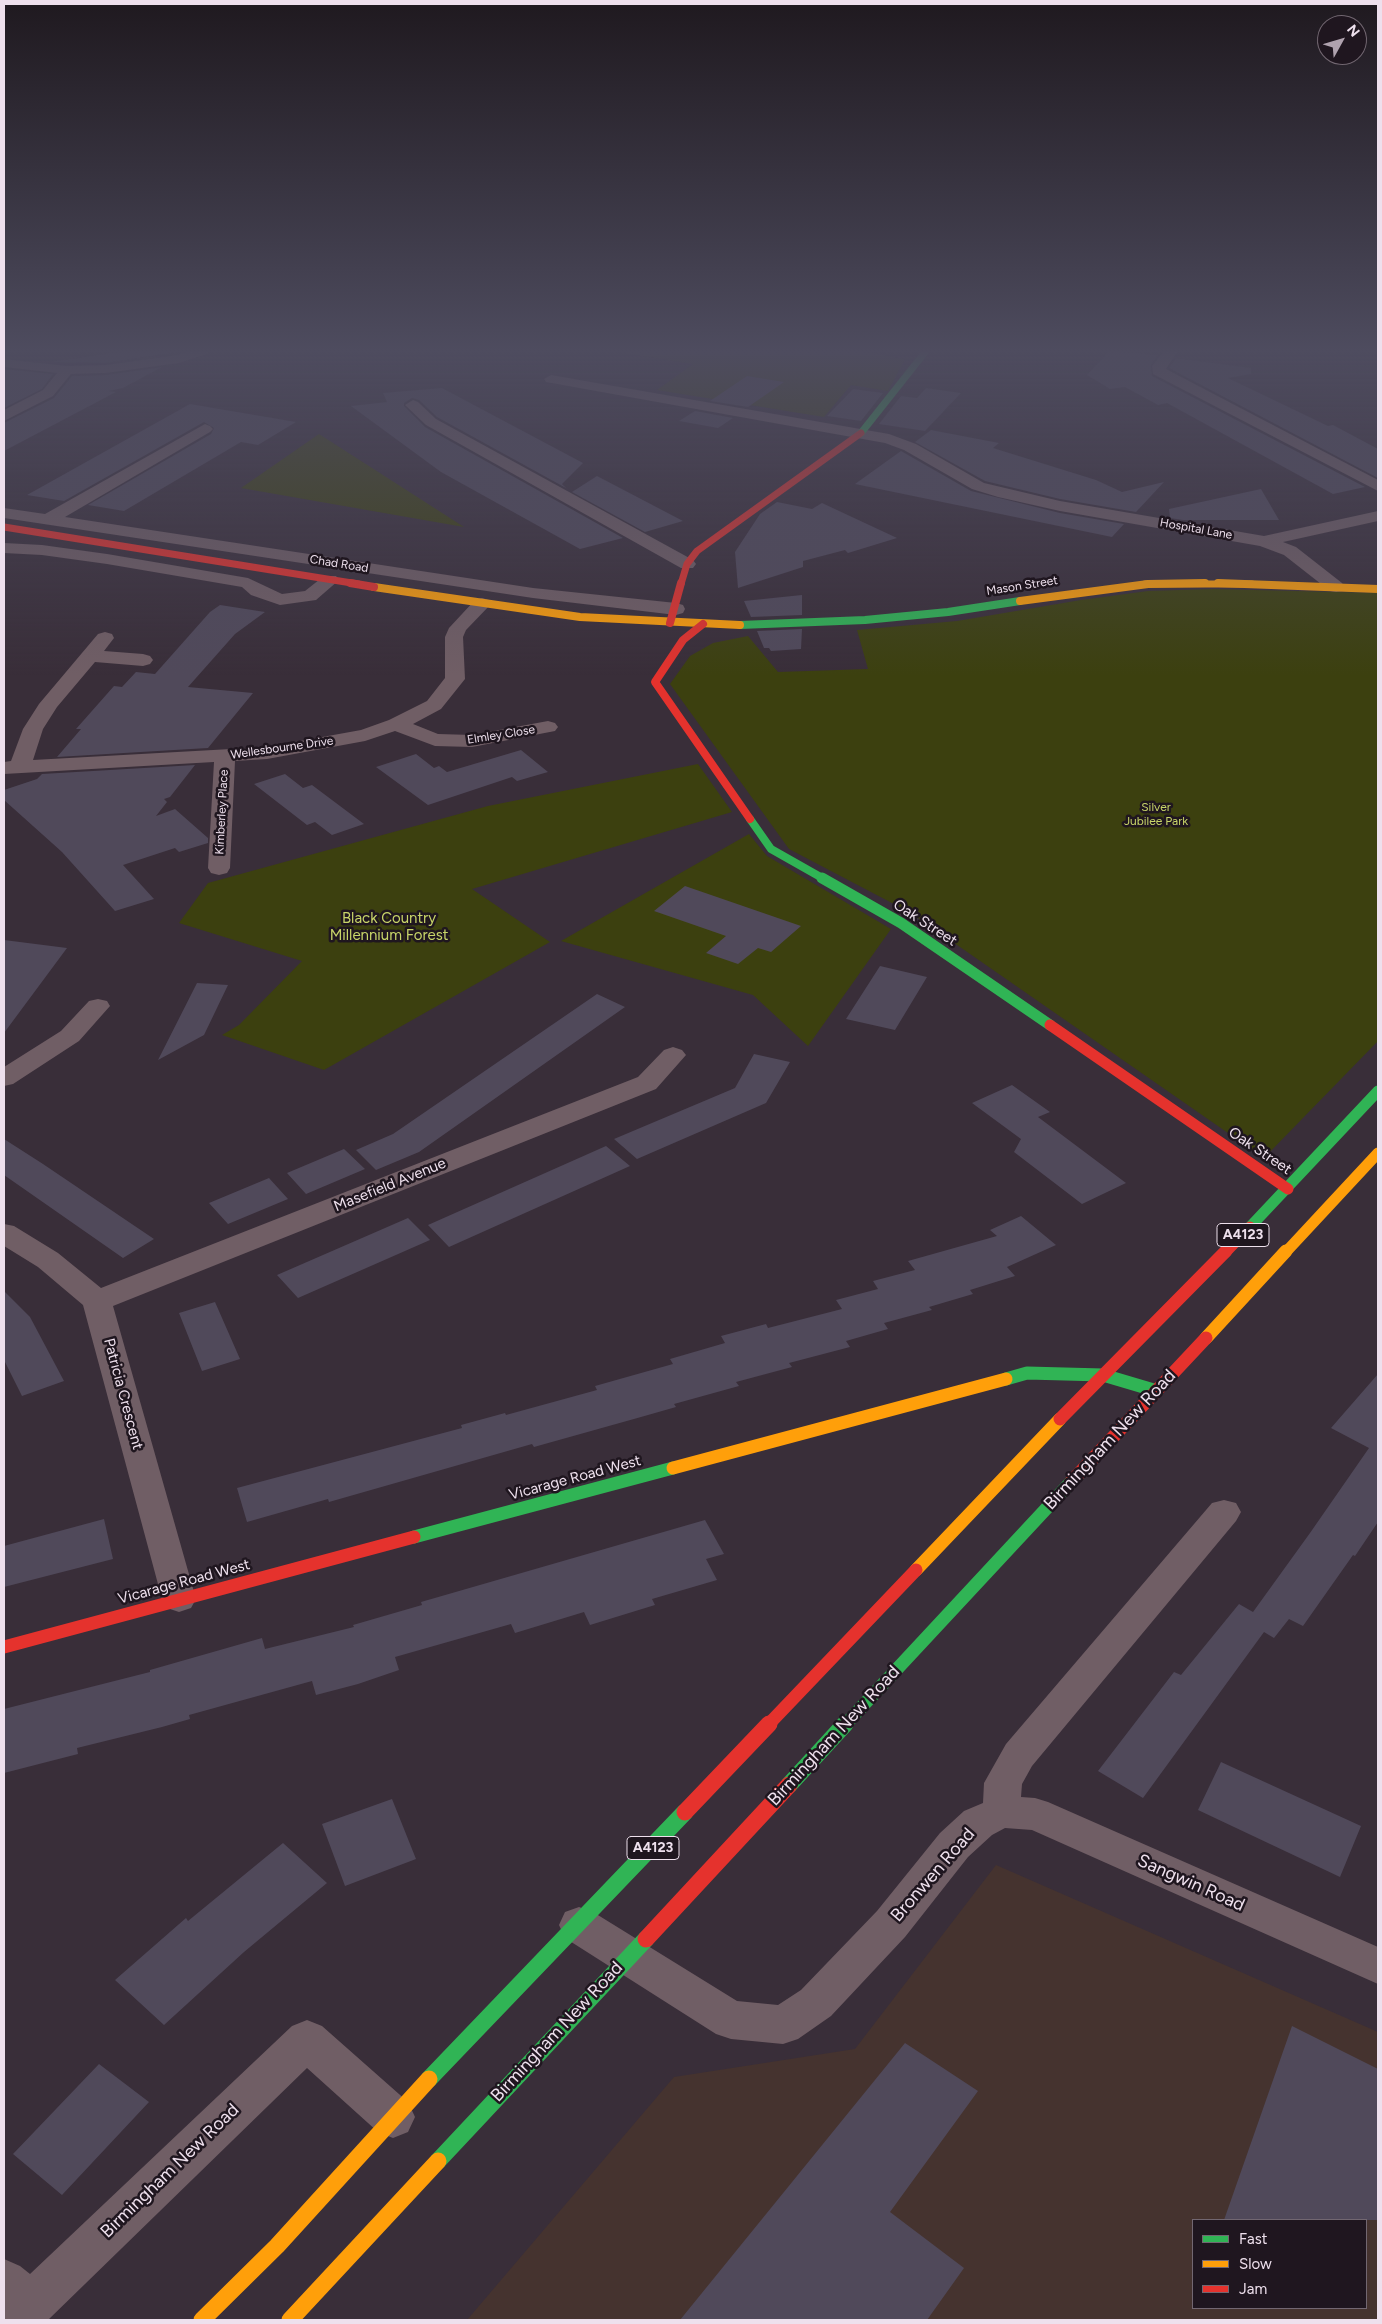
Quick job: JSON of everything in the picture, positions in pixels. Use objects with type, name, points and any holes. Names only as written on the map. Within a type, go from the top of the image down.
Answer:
[{"type":"main road","points":[[673,616],[687,564],[697,551],[734,522],[824,459]]},
{"type":"main road","name":"Chad Road","points":[[4,528],[482,604],[580,617],[673,616]]},
{"type":"main road","name":"Mason Street","points":[[673,616],[703,624],[865,620],[948,612],[1074,592],[1148,584],[1214,583],[1378,589]]},
{"type":"main road","name":"Oak Street","points":[[703,624],[684,640],[655,682],[771,849],[900,923],[1288,1189]]},
{"type":"main road","name":"A4123","points":[[202,2320],[277,2246],[393,2117],[579,1925],[1103,1374],[1288,1189],[1378,1091]]},
{"type":"main road","name":"Birmingham New Road","points":[[290,2320],[1378,1153]]},
{"type":"main road","name":"Vicarage Road West","points":[[4,1647],[1027,1373],[1103,1374],[1156,1391]]},
{"type":"street","points":[[49,519],[151,459]]},
{"type":"street","points":[[499,459],[687,564]]},
{"type":"street","name":"Hospital Lane","points":[[931,459],[964,479],[998,492],[1060,506],[1264,541],[1378,516]]},
{"type":"street","points":[[1327,459],[1378,486]]},
{"type":"street","name":"Chad Road","points":[[4,513],[673,616]]},
{"type":"street","points":[[1264,541],[1290,551],[1336,587]]},
{"type":"street","points":[[4,548],[42,550],[98,558],[248,583],[257,591],[280,600],[310,596],[330,580]]},
{"type":"street","name":"Wellesbourne Drive","points":[[12,767],[224,756],[324,744],[365,735],[396,724],[434,705],[455,679],[454,637],[458,628],[482,604]]},
{"type":"street","points":[[12,767],[33,729],[88,656],[105,638]]},
{"type":"street","points":[[88,656],[143,660]]},
{"type":"street","name":"Elmley Close","points":[[396,724],[434,740],[472,741],[548,727]]},
{"type":"street","name":"Kimberley Place","points":[[219,868],[224,756]]},
{"type":"street","points":[[4,1078],[70,1036],[98,1006]]},
{"type":"street","name":"Masefield Avenue","points":[[97,1301],[647,1083],[673,1055]]},
{"type":"street","points":[[1354,1178],[1378,1163]]},
{"type":"street","points":[[4,1233],[48,1260],[97,1301]]},
{"type":"street","name":"Patricia Crescent","points":[[97,1301],[179,1599]]},
{"type":"street","points":[[1002,1812],[1003,1783],[1019,1755],[1224,1512]]},
{"type":"street","name":"Bronwen Road","points":[[579,1925],[627,1957],[731,2020],[783,2025],[816,2003],[891,1924],[954,1845],[978,1823],[1002,1812]]},
{"type":"street","name":"Sangwin Road","points":[[1002,1812],[1035,1814],[1378,1966]]},
{"type":"street","name":"Birmingham New Road","points":[[17,2302],[307,2040],[393,2117]]},
{"type":"shaded area","points":[[996,1865],[1378,2032],[1378,2320],[467,2320],[674,2077],[855,2049]]},
{"type":"green space","points":[[282,459],[359,459],[464,527],[241,488]]},
{"type":"green space","name":"Silver Jubilee Park","points":[[1213,589],[1378,593],[1378,1041],[1264,1158],[911,913],[789,849],[670,684],[690,656],[713,643],[748,636],[778,672],[868,669],[857,630],[957,621],[1081,600],[1148,591]]},
{"type":"green space","name":"Black Country Millennium Forest","points":[[698,764],[732,812],[472,889],[550,942],[324,1070],[222,1035],[239,1025],[302,961],[179,923],[208,883],[488,806]]},
{"type":"green space","points":[[749,834],[767,856],[891,929],[808,1046],[753,995],[561,941]]},
{"type":"building","points":[[91,459],[138,459],[64,501],[27,495]]},
{"type":"building","points":[[167,459],[211,459],[124,511],[88,505]]},
{"type":"building","points":[[424,459],[483,459],[623,538],[580,549],[441,472]]},
{"type":"building","points":[[514,459],[576,459],[583,463],[562,484],[566,488]]},
{"type":"building","points":[[889,459],[916,459],[971,491],[1060,513],[1124,524],[1112,537],[855,484]]},
{"type":"building","points":[[946,459],[1030,459],[1096,480],[1122,492],[1164,482],[1136,512],[1060,499],[985,481]]},
{"type":"building","points":[[1270,459],[1312,459],[1365,487],[1333,494]]},
{"type":"building","points":[[1343,459],[1378,459],[1378,478]]},
{"type":"building","points":[[597,476],[683,521],[645,532],[572,492]]},
{"type":"building","points":[[1261,489],[1279,520],[1183,520],[1170,518],[1169,509]]},
{"type":"building","points":[[777,502],[812,509],[822,503],[897,538],[848,553],[845,550],[803,561],[803,567],[738,588],[735,552],[760,514]]},
{"type":"building","points":[[802,595],[802,615],[751,617],[744,601]]},
{"type":"building","points":[[220,605],[265,612],[235,634],[188,687],[253,693],[208,748],[57,757],[81,729],[76,729],[114,686],[122,687],[136,672],[155,674],[210,612]]},
{"type":"building","points":[[802,629],[801,649],[771,651],[769,648],[764,648],[757,631]]},
{"type":"building","points":[[521,750],[548,772],[517,781],[512,777],[428,805],[376,767],[416,754],[434,768],[439,766],[447,772]]},
{"type":"building","points":[[195,765],[170,797],[164,799],[167,802],[156,816],[175,809],[208,838],[208,843],[179,852],[175,848],[123,865],[154,899],[115,911],[62,852],[4,800],[4,790],[37,779],[42,774]]},
{"type":"building","points":[[285,774],[303,788],[312,785],[364,824],[332,835],[315,822],[307,825],[254,784]]},
{"type":"building","points":[[685,886],[801,926],[771,952],[758,948],[738,964],[706,953],[726,936],[654,911]]},
{"type":"building","points":[[4,940],[67,948],[4,1033]]},
{"type":"building","points":[[880,966],[927,977],[895,1030],[846,1019]]},
{"type":"building","points":[[197,983],[228,985],[204,1035],[158,1060]]},
{"type":"building","points":[[597,994],[625,1007],[419,1152],[376,1170],[356,1150],[393,1134]]},
{"type":"building","points":[[754,1054],[790,1062],[766,1103],[637,1159],[614,1139],[735,1088]]},
{"type":"building","points":[[1012,1085],[1050,1112],[1038,1117],[1126,1183],[1082,1204],[1014,1152],[1021,1139],[972,1103]]},
{"type":"building","points":[[4,1139],[154,1239],[123,1258],[4,1175]]},
{"type":"building","points":[[606,1146],[630,1166],[449,1247],[428,1225]]},
{"type":"building","points":[[344,1149],[365,1169],[306,1194],[287,1173]]},
{"type":"building","points":[[269,1178],[288,1199],[228,1224],[209,1203]]},
{"type":"building","points":[[1021,1216],[1056,1245],[1007,1267],[1015,1276],[970,1290],[973,1294],[929,1307],[932,1310],[884,1323],[888,1329],[846,1341],[850,1347],[789,1363],[792,1367],[736,1382],[739,1386],[674,1404],[676,1407],[534,1447],[532,1444],[329,1502],[328,1499],[247,1522],[237,1488],[462,1428],[461,1425],[505,1413],[506,1415],[597,1390],[595,1386],[673,1364],[670,1359],[725,1343],[721,1336],[766,1324],[768,1328],[842,1309],[836,1300],[878,1289],[873,1281],[915,1270],[908,1261],[997,1236],[990,1230]]},
{"type":"building","points":[[408,1218],[430,1240],[298,1298],[277,1275]]},
{"type":"building","points":[[4,1291],[30,1317],[64,1381],[22,1396],[4,1360]]},
{"type":"building","points":[[215,1302],[240,1359],[202,1371],[179,1313]]},
{"type":"building","points":[[1378,1374],[1378,1522],[1355,1556],[1353,1555],[1303,1626],[1289,1619],[1274,1638],[1264,1632],[1143,1798],[1098,1771],[1174,1672],[1181,1675],[1239,1604],[1253,1612],[1310,1533],[1369,1448],[1331,1428]]},
{"type":"building","points":[[104,1519],[113,1559],[4,1587],[4,1546]]},
{"type":"building","points":[[705,1520],[724,1554],[706,1559],[717,1580],[652,1599],[655,1605],[590,1625],[584,1612],[515,1633],[511,1624],[395,1657],[399,1670],[358,1684],[316,1695],[312,1681],[189,1715],[190,1719],[162,1727],[77,1748],[78,1754],[4,1773],[4,1709],[150,1672],[150,1670],[262,1638],[265,1649],[354,1627],[353,1625],[422,1605],[421,1602]]},
{"type":"building","points":[[1221,1762],[1361,1826],[1340,1877],[1198,1810]]},
{"type":"building","points":[[392,1799],[416,1859],[345,1886],[322,1824]]},
{"type":"building","points":[[283,1843],[327,1883],[244,1952],[164,2025],[115,1980],[186,1918],[188,1921]]},
{"type":"building","points":[[1292,2026],[1378,2069],[1378,2220],[1224,2219]]},
{"type":"building","points":[[905,2043],[978,2091],[890,2212],[964,2268],[927,2320],[680,2320]]},
{"type":"building","points":[[99,2064],[149,2102],[62,2195],[13,2154]]},
{"type":"traffic: fast","points":[[740,625],[865,620],[948,612],[1020,601]]},
{"type":"traffic: fast","points":[[750,819],[771,849],[901,923],[1050,1025]]},
{"type":"traffic: fast","points":[[1250,1227],[1378,1091]]},
{"type":"traffic: fast","points":[[1006,1379],[1027,1373],[1103,1375],[1157,1391]]},
{"type":"traffic: fast","points":[[414,1537],[673,1468]]},
{"type":"traffic: fast","points":[[789,1785],[1071,1482]]},
{"type":"traffic: fast","points":[[429,2079],[685,1812]]},
{"type":"traffic: fast","points":[[438,2161],[646,1939]]},
{"type":"traffic: slow","points":[[1020,601],[1148,584],[1214,583],[1378,589]]},
{"type":"traffic: slow","points":[[374,587],[580,617],[740,625]]},
{"type":"traffic: slow","points":[[1206,1338],[1378,1153]]},
{"type":"traffic: slow","points":[[673,1468],[1006,1379]]},
{"type":"traffic: slow","points":[[916,1570],[1060,1419]]},
{"type":"traffic: slow","points":[[202,2320],[277,2246],[429,2079]]},
{"type":"traffic: slow","points":[[290,2320],[438,2161]]},
{"type":"traffic: jam","points":[[670,623],[687,564],[697,551],[733,523],[823,459]]},
{"type":"traffic: jam","points":[[4,527],[374,587]]},
{"type":"traffic: jam","points":[[703,624],[683,640],[655,682],[750,819]]},
{"type":"traffic: jam","points":[[1050,1025],[1288,1189]]},
{"type":"traffic: jam","points":[[1060,1419],[1250,1227]]},
{"type":"traffic: jam","points":[[1071,1482],[1206,1338]]},
{"type":"traffic: jam","points":[[4,1647],[414,1537]]},
{"type":"traffic: jam","points":[[685,1812],[916,1570]]},
{"type":"traffic: jam","points":[[646,1939],[789,1785]]}]
